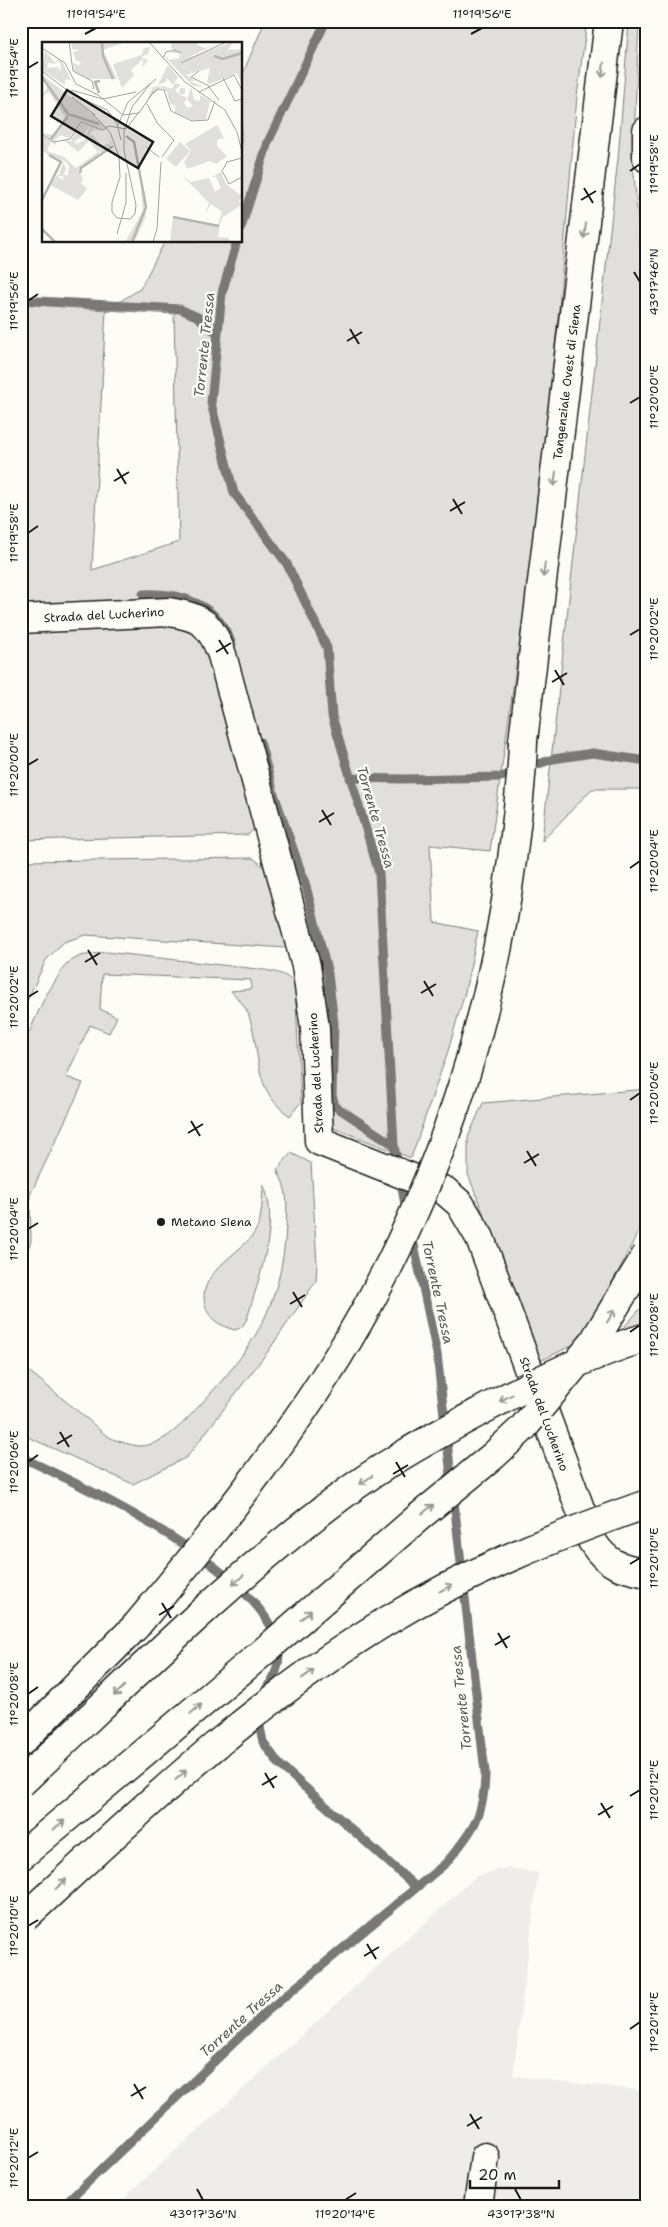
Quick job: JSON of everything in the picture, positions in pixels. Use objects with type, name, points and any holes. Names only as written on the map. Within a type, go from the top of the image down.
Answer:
[{"type":"main road","name":"Tangenziale Ovest di Siena","points":[[130,1620],[237,1477],[310,1374],[340,1327],[365,1282],[416,1174],[448,1087],[470,1019],[494,894],[510,783],[523,742],[609,21]]},
{"type":"main road","points":[[647,130],[647,158]]},
{"type":"main road","name":"Strada del Lucherino","points":[[21,619],[169,612],[189,615],[198,619],[212,632],[222,656],[306,966],[314,1028],[319,1141],[445,1191],[460,1204],[480,1238],[592,1541],[603,1557],[610,1562],[618,1566],[647,1573]]},
{"type":"main road","points":[[21,1856],[269,1647],[420,1516],[493,1456],[523,1428],[592,1346],[647,1254]]},
{"type":"main road","points":[[21,1783],[242,1577],[341,1496],[416,1448],[536,1382],[598,1353],[647,1337]]},
{"type":"main road","points":[[23,1919],[178,1776],[287,1689],[334,1655],[399,1614],[498,1562],[542,1542],[647,1504]]},
{"type":"main road","points":[[21,1718],[130,1620]]},
{"type":"main road","points":[[21,1742],[130,1620]]},
{"type":"main road","points":[[478,2206],[485,2157]]},
{"type":"shaded area","points":[[265,21],[587,21],[577,96],[559,308],[535,533],[490,851],[430,845],[434,922],[478,931],[465,992],[448,1051],[411,1158],[326,1125],[326,1066],[213,619],[21,608],[21,304],[106,310],[140,289],[164,242],[242,242],[242,76]],"holes":[[[106,310],[174,314],[179,542],[92,570]]]},
{"type":"shaded area","points":[[629,21],[639,21],[633,163],[647,321],[647,789],[592,789],[542,841],[618,159]]},
{"type":"shaded area","points":[[157,623],[190,628],[205,644],[255,828],[248,835],[21,840],[21,630]]},
{"type":"shaded area","points":[[253,858],[264,867],[287,948],[85,935],[64,942],[46,960],[21,1014],[21,861]]},
{"type":"shaded area","points":[[106,952],[268,970],[291,980],[295,984],[301,1102],[290,1116],[278,1106],[263,1083],[248,1012],[231,991],[251,989],[251,980],[102,974],[100,1009],[117,1017],[109,1033],[90,1025],[66,1077],[83,1083],[30,1195],[31,1241],[21,1265],[21,1050],[45,997],[66,964],[80,956]]},
{"type":"shaded area","points":[[647,1089],[647,1214],[619,1270],[577,1343],[540,1361],[468,1174],[468,1137],[483,1103]]},
{"type":"shaded area","points":[[291,1153],[311,1163],[317,1264],[316,1281],[269,1350],[187,1457],[133,1484],[21,1434],[21,1365],[102,1432],[119,1441],[139,1446],[157,1442],[188,1418],[235,1365],[261,1325],[271,1304],[283,1256],[286,1228],[287,1205],[284,1185],[277,1170]]},
{"type":"shaded area","points":[[263,1184],[268,1199],[270,1215],[266,1251],[247,1319],[242,1327],[235,1330],[221,1325],[214,1320],[206,1308],[204,1296],[207,1284],[213,1274],[242,1247],[256,1230],[261,1213]]},
{"type":"shaded area","points":[[647,1301],[647,1323],[617,1335]]},
{"type":"shaded area","points":[[507,1867],[538,1873],[513,2076],[647,2091],[647,2206],[115,2206],[475,1877]]},
{"type":"waterway","name":"Torrente Tressa","points":[[242,225],[268,142],[326,21]]},
{"type":"waterway","name":"Torrente Tressa","points":[[237,242],[222,293],[211,403],[234,493],[287,564],[327,648],[332,716],[379,873],[394,1145],[406,1210]]},
{"type":"waterway","points":[[21,300],[180,309],[198,317],[217,333]]},
{"type":"waterway","points":[[143,594],[172,596],[198,604],[218,620],[226,631],[232,645]]},
{"type":"waterway","points":[[260,742],[274,794],[306,886],[328,974],[334,1023],[332,1095],[335,1106],[394,1145]]},
{"type":"waterway","points":[[350,778],[501,777],[553,759],[593,753],[647,761]]},
{"type":"waterway","name":"Torrente Tressa","points":[[63,2206],[266,2012],[446,1863],[476,1822],[480,1811],[483,1800],[485,1772],[437,1354],[412,1235]]},
{"type":"waterway","points":[[21,1457],[127,1510],[169,1535],[208,1562],[241,1589],[266,1618],[278,1646],[278,1666],[264,1695]]},
{"type":"waterway","points":[[258,1717],[263,1742],[279,1764],[416,1887]]},
{"type":"place","name":"Metano Siena","points":[[161,1222]]}]
